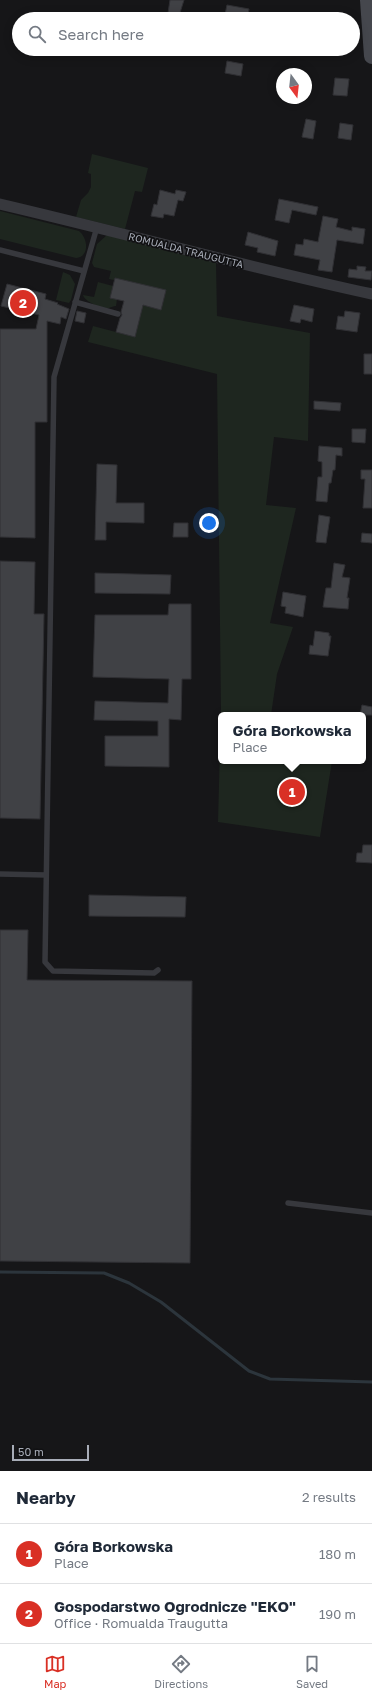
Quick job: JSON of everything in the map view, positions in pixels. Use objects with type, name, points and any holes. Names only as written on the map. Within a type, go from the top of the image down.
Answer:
[{"type":"street","points":[[368,0],[372,56]]},
{"type":"street","name":"ROMUALDA TRAUGUTTA","points":[[0,204],[97,227],[182,250],[372,294]]},
{"type":"lane","points":[[97,227],[54,377],[45,962],[53,971],[154,973],[158,970]]},
{"type":"lane","points":[[0,250],[84,271]]},
{"type":"lane","points":[[75,302],[118,314]]},
{"type":"lane","points":[[0,874],[46,875]]},
{"type":"lane","points":[[288,1203],[372,1213]]},
{"type":"shaded area","points":[[92,154],[148,168],[142,192],[135,191],[125,229],[76,217],[81,200],[88,193],[91,187],[91,174],[88,173]]},
{"type":"shaded area","points":[[0,211],[79,231],[86,242],[84,254],[81,257],[76,258],[0,239]]},
{"type":"shaded area","points":[[107,235],[216,263],[217,316],[310,333],[308,441],[274,437],[266,505],[296,508],[270,623],[293,627],[277,674],[271,712],[221,712],[217,374],[88,342],[93,326],[135,337],[143,305],[161,310],[115,278],[114,280],[109,279],[111,271],[94,267],[92,263],[97,244]]},
{"type":"shaded area","points":[[63,272],[70,275],[75,284],[69,303],[56,300]]},
{"type":"shaded area","points":[[98,282],[113,286],[110,297],[117,299],[116,306],[109,308],[102,307],[84,298],[83,295],[94,297]]},
{"type":"shaded area","points":[[220,764],[332,764],[320,837],[218,822]]},
{"type":"building","points":[[170,0],[184,0],[180,12],[168,12]]},
{"type":"building","points":[[227,5],[249,9],[248,12],[226,12]]},
{"type":"building","points":[[227,61],[243,64],[241,76],[225,73]]},
{"type":"building","points":[[335,78],[349,79],[347,96],[333,95]]},
{"type":"building","points":[[306,119],[316,121],[313,139],[302,137]]},
{"type":"building","points":[[340,123],[353,125],[351,140],[338,138]]},
{"type":"building","points":[[160,190],[175,194],[176,190],[186,192],[183,201],[178,200],[174,216],[164,214],[163,218],[151,216],[154,204],[157,205]]},
{"type":"building","points":[[279,199],[318,207],[316,215],[292,210],[289,223],[275,220]]},
{"type":"building","points":[[323,216],[338,219],[336,227],[352,231],[352,227],[365,229],[363,244],[337,240],[332,272],[318,270],[320,260],[294,255],[296,244],[303,245],[304,239],[318,242]]},
{"type":"building","points":[[248,232],[278,241],[275,256],[257,252],[258,248],[245,245]]},
{"type":"building","points":[[357,266],[366,267],[365,271],[372,271],[371,280],[348,277],[349,269],[357,270]]},
{"type":"building","points":[[115,278],[166,290],[161,310],[143,305],[135,337],[116,332],[122,315],[121,312],[124,301],[110,298]]},
{"type":"building","points":[[7,284],[46,294],[45,299],[58,303],[57,304],[69,309],[66,319],[61,317],[60,324],[47,321],[47,422],[35,422],[35,538],[0,537],[0,329],[36,329],[39,315],[1,306]]},
{"type":"building","points":[[294,305],[314,309],[312,322],[301,319],[300,323],[290,321]]},
{"type":"building","points":[[77,311],[86,313],[84,323],[75,321]]},
{"type":"building","points":[[345,311],[360,313],[357,332],[336,329],[338,316],[344,317]]},
{"type":"building","points":[[364,354],[372,354],[372,374],[364,374]]},
{"type":"building","points":[[314,401],[341,403],[340,411],[314,409]]},
{"type":"building","points":[[352,429],[366,429],[365,443],[352,442]]},
{"type":"building","points":[[319,446],[342,448],[342,456],[336,455],[335,470],[333,470],[331,483],[329,483],[327,502],[316,501],[318,477],[322,477],[322,462],[318,461]]},
{"type":"building","points":[[97,464],[117,465],[116,503],[144,503],[144,523],[106,522],[106,540],[95,540]]},
{"type":"building","points":[[361,470],[372,470],[372,508],[363,508],[365,479],[361,479]]},
{"type":"building","points":[[319,515],[330,517],[326,543],[316,542]]},
{"type":"building","points":[[174,523],[188,523],[188,537],[173,537]]},
{"type":"building","points":[[362,533],[372,534],[372,543],[361,542]]},
{"type":"building","points":[[0,561],[35,562],[34,614],[44,614],[40,819],[0,818]]},
{"type":"building","points":[[334,563],[345,565],[342,577],[350,578],[347,598],[349,598],[348,609],[323,607],[326,588],[331,588]]},
{"type":"building","points":[[95,573],[171,575],[170,594],[95,593]]},
{"type":"building","points":[[283,592],[306,596],[303,617],[285,613],[286,607],[281,606]]},
{"type":"building","points":[[169,604],[191,604],[191,679],[182,679],[181,720],[169,719],[169,767],[105,766],[105,736],[158,736],[158,721],[94,720],[95,701],[168,703],[169,679],[93,677],[95,615],[168,615]]},
{"type":"building","points":[[315,631],[329,633],[329,636],[331,636],[328,656],[309,654],[310,645],[313,646]]},
{"type":"building","points":[[362,705],[372,707],[372,715],[366,715],[366,712],[361,712]]},
{"type":"building","points":[[363,845],[372,845],[372,863],[356,862],[357,853],[362,853]]},
{"type":"building","points":[[89,895],[186,897],[185,917],[89,916]]},
{"type":"building","points":[[0,930],[28,930],[27,980],[192,981],[190,1263],[0,1261]]},
{"type":"waterway","points":[[0,1272],[104,1273],[129,1283],[161,1302],[249,1371],[270,1379],[372,1382]]},
{"type":"place","name":"Gospodarstwo Ogrodnicze \"EKO\"","points":[[23,303]]},
{"type":"place","name":"Góra Borkowska","points":[[292,792]]}]
